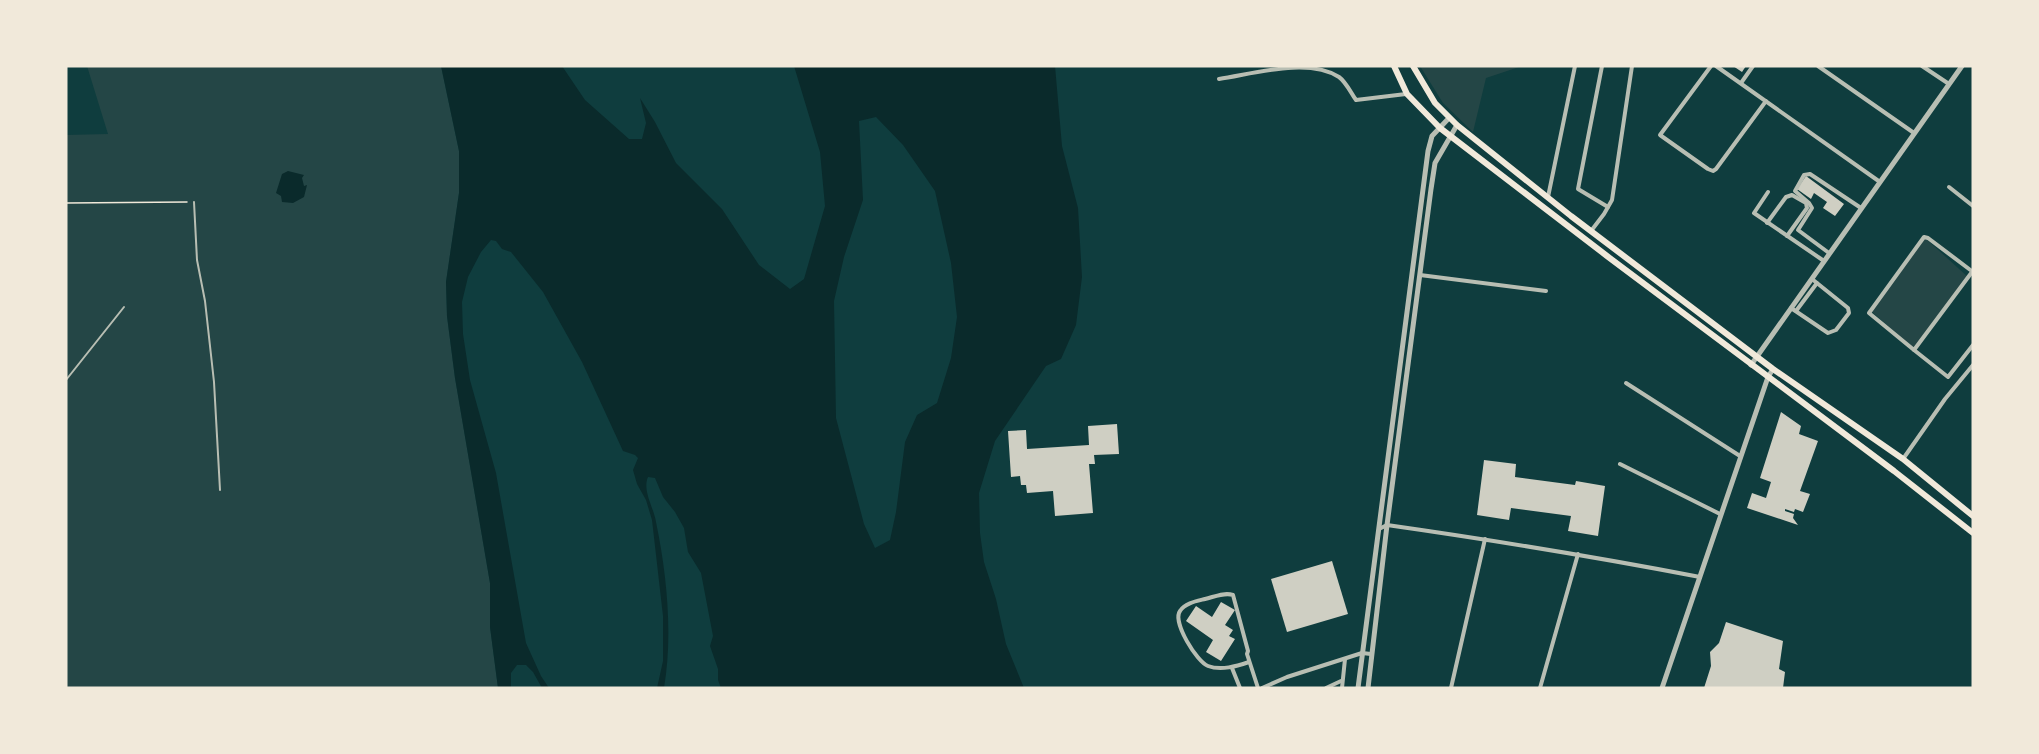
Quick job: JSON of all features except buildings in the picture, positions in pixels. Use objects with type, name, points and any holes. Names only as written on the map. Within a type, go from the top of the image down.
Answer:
[{"type":"main road","points":[[1394,66],[1407,94],[1440,128],[1973,533]]},
{"type":"main road","points":[[1413,66],[1436,103],[1456,125],[1773,369],[1903,459],[1973,516]]},
{"type":"street","points":[[1548,197],[1575,66]]},
{"type":"street","points":[[1602,66],[1578,189],[1608,207]]},
{"type":"street","points":[[1591,231],[1612,200],[1632,66]]},
{"type":"street","points":[[1711,66],[1660,135],[1708,169],[1713,171],[1716,169],[1766,101]]},
{"type":"street","points":[[1716,66],[1880,182]]},
{"type":"street","points":[[1740,83],[1752,66]]},
{"type":"street","points":[[1818,66],[1914,133]]},
{"type":"street","points":[[1922,66],[1949,84]]},
{"type":"street","points":[[1794,310],[1811,279],[1962,66]]},
{"type":"street","points":[[1219,79],[1302,67],[1319,69],[1341,78],[1356,100],[1407,94]]},
{"type":"street","points":[[1358,688],[1428,151],[1432,136],[1449,118]]},
{"type":"street","points":[[1368,688],[1387,525],[1435,164],[1456,125]]},
{"type":"street","points":[[1829,254],[1798,230],[1812,208],[1795,191],[1804,175],[1810,174],[1861,208]]},
{"type":"street","points":[[1949,187],[1973,206]]},
{"type":"street","points":[[1768,192],[1754,213],[1824,261]]},
{"type":"street","points":[[1767,222],[1786,197],[1792,195],[1806,203],[1807,208],[1787,236]]},
{"type":"street","points":[[1914,350],[1973,272],[1924,237],[1869,314],[1914,350],[1948,376],[1973,345]]},
{"type":"street","points":[[1420,275],[1546,291]]},
{"type":"street","points":[[1794,310],[1828,333],[1836,330],[1849,313],[1846,305],[1811,279]]},
{"type":"street","points":[[1751,364],[1817,283]]},
{"type":"street","points":[[1903,459],[1945,399],[1973,365]]},
{"type":"street","points":[[1662,688],[1740,456],[1768,377],[1773,369]]},
{"type":"street","points":[[1399,374],[1407,375]]},
{"type":"street","points":[[1626,383],[1740,456]]},
{"type":"street","points":[[1620,464],[1720,514]]},
{"type":"street","points":[[1379,529],[1387,525],[1485,539],[1700,577]]},
{"type":"street","points":[[1451,688],[1485,539]]},
{"type":"street","points":[[1540,688],[1578,554]]},
{"type":"street","points":[[1249,662],[1232,668],[1207,666],[1198,658],[1182,632],[1178,619],[1181,610],[1193,602],[1226,594],[1233,595],[1246,641],[1249,662],[1260,688],[1362,653],[1371,654]]},
{"type":"street","points":[[1342,688],[1345,659]]},
{"type":"street","points":[[1232,668],[1240,688]]},
{"type":"street","points":[[1326,688],[1342,681]]},
{"type":"lane","points":[[194,202],[197,260],[205,302],[214,382],[220,490]]},
{"type":"lane","points":[[66,380],[124,307]]},
{"type":"path","points":[[66,203],[194,202]]},
{"type":"shaded area","points":[[87,66],[441,66],[459,151],[459,193],[446,282],[447,316],[455,378],[490,583],[490,627],[498,688],[66,688],[66,135],[108,134]]},
{"type":"shaded area","points":[[441,66],[562,66],[585,100],[629,139],[642,139],[646,123],[640,98],[676,163],[722,209],[759,265],[790,289],[804,279],[825,206],[820,152],[794,66],[1055,66],[1062,146],[1078,208],[1082,277],[1076,325],[1061,359],[1046,366],[995,441],[979,493],[980,533],[984,562],[996,599],[1006,644],[1024,688],[721,688],[718,669],[710,646],[713,636],[701,573],[688,552],[684,528],[663,497],[655,478],[648,477],[646,488],[655,517],[666,584],[668,626],[664,688],[657,688],[663,661],[663,616],[652,520],[633,470],[638,458],[623,451],[582,362],[543,292],[511,252],[502,249],[496,241],[491,240],[481,252],[468,277],[462,302],[463,334],[470,380],[496,473],[526,643],[549,688],[542,688],[526,665],[517,665],[511,673],[511,688],[498,688],[490,627],[490,583],[455,378],[447,316],[446,282],[459,193],[459,151]],"holes":[[[876,117],[903,145],[935,191],[951,263],[957,317],[951,358],[937,403],[917,415],[905,442],[890,540],[875,548],[864,524],[836,418],[834,301],[844,257],[863,200],[859,121]]]},
{"type":"shaded area","points":[[1420,66],[1522,66],[1486,78],[1473,132],[1443,103]]},
{"type":"shaded area","points":[[288,171],[304,175],[302,178],[304,186],[307,185],[304,197],[293,203],[282,202],[281,196],[276,193],[282,174]]},
{"type":"shaded area","points":[[1925,238],[1969,278],[1913,348],[1871,311]]}]
